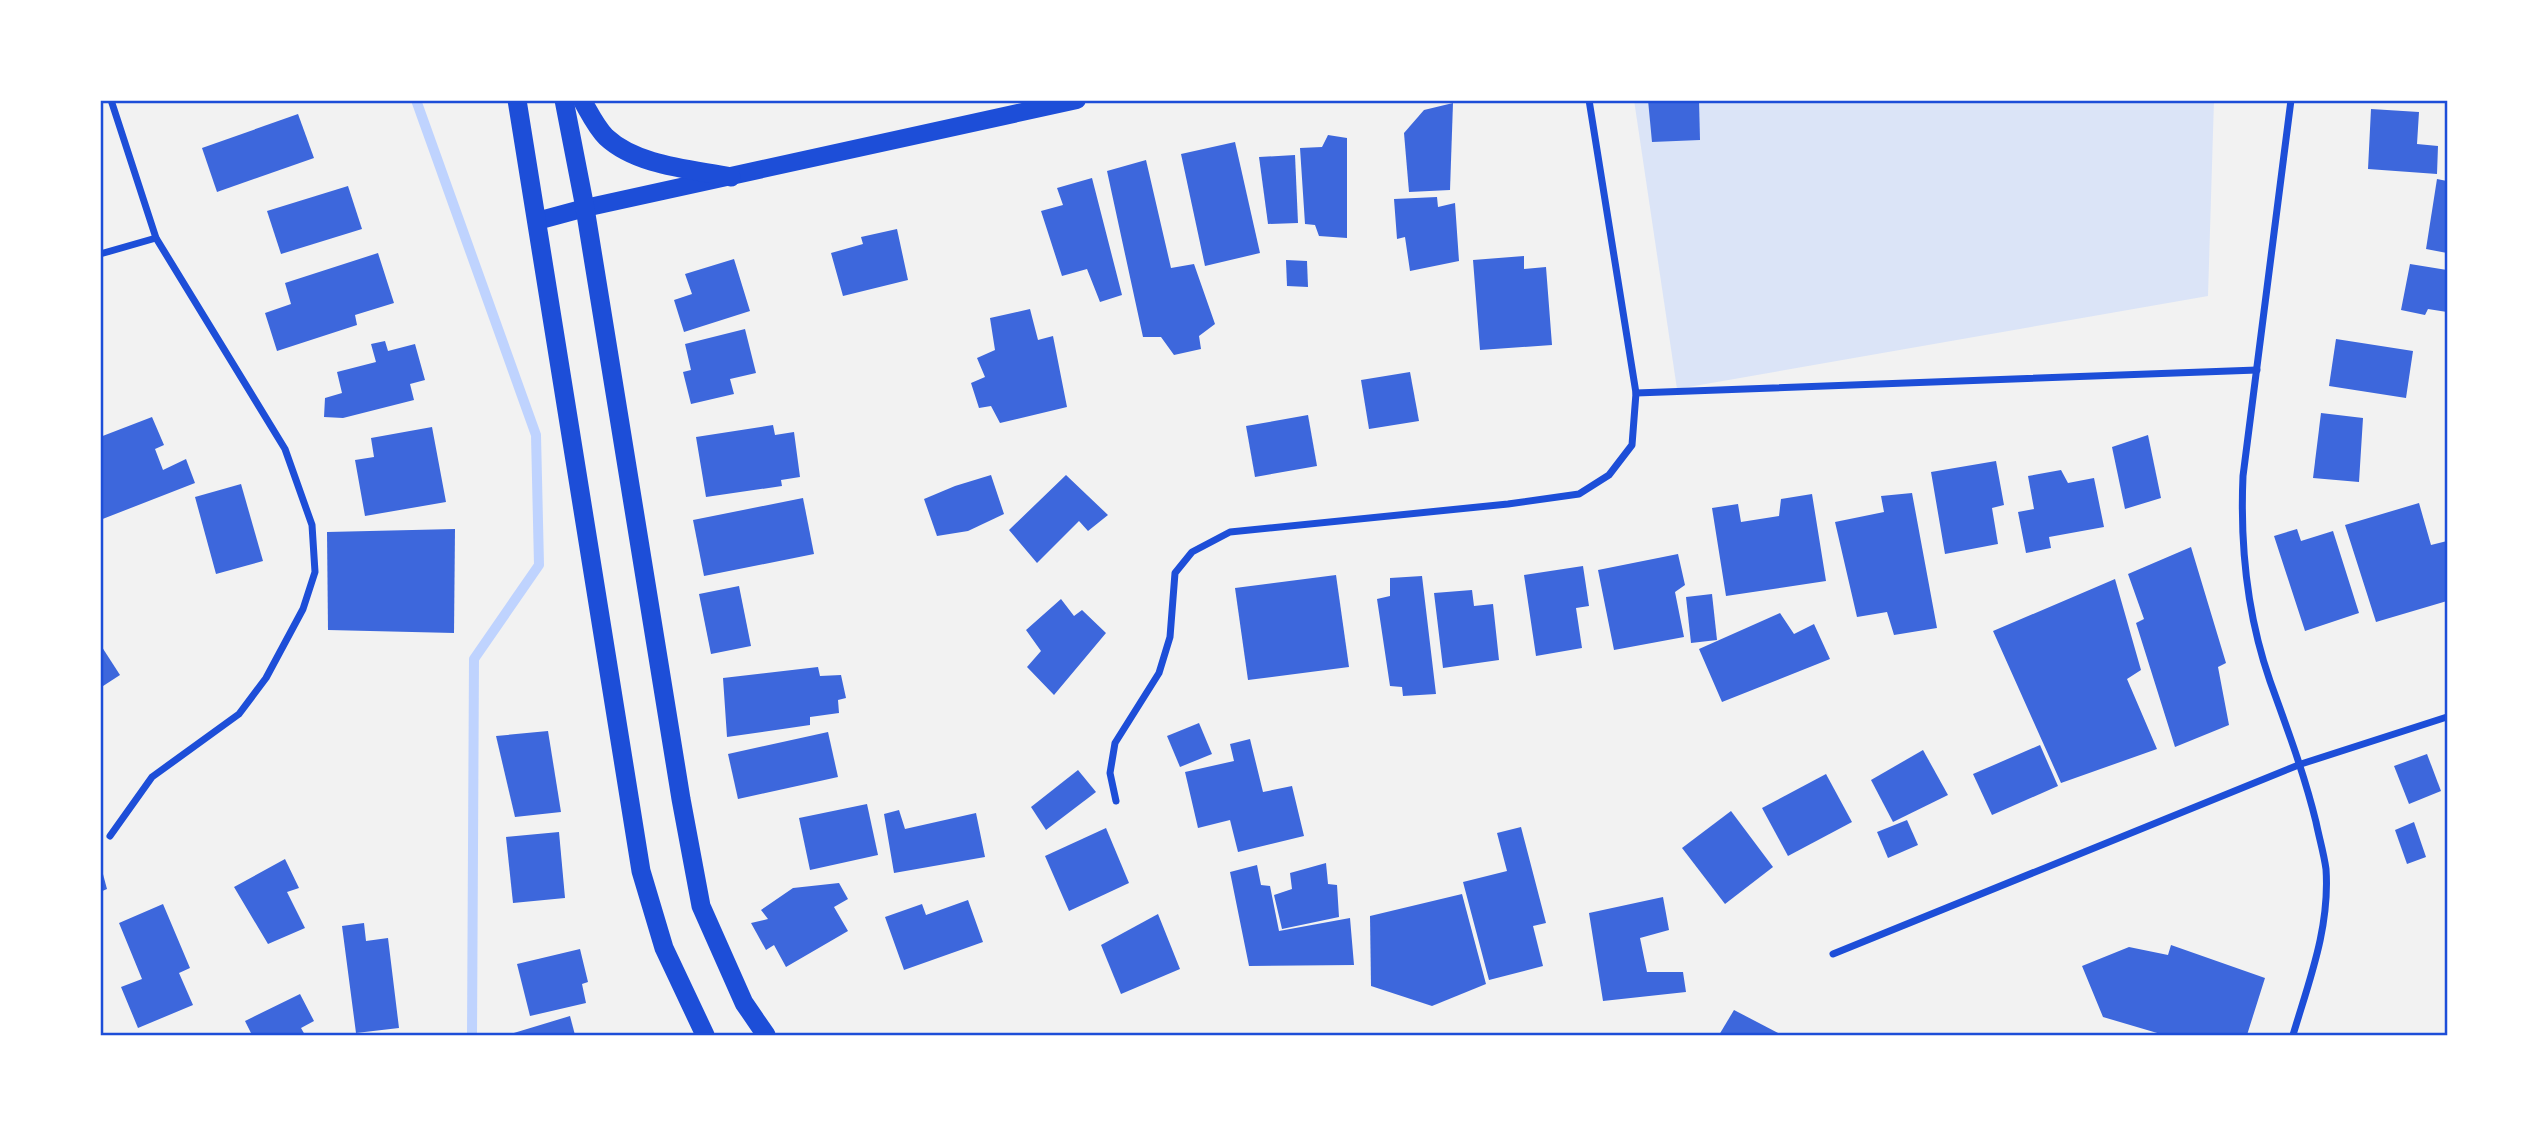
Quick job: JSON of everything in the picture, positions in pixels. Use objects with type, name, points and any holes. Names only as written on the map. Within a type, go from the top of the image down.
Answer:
[{"type":"highway","points":[[517,100],[641,871],[664,948],[705,1035]]},
{"type":"highway","points":[[564,100],[585,208],[678,786],[701,906],[744,1003],[766,1035]]},
{"type":"highway","points":[[582,100],[604,135],[620,148],[646,159],[731,177]]},
{"type":"main road","points":[[537,221],[585,208],[1077,100]]},
{"type":"street","points":[[110,836],[152,777],[239,714],[266,678],[303,609],[315,572],[312,525],[285,449],[156,238],[111,100]]},
{"type":"street","points":[[1116,801],[1110,774],[1115,743],[1159,673],[1170,637],[1175,573],[1192,552],[1230,532],[1508,504],[1579,494],[1609,475],[1632,445],[1636,393],[1589,100]]},
{"type":"street","points":[[2291,100],[2243,476],[2243,551],[2258,640],[2301,764],[2326,869],[2322,937],[2293,1035]]},
{"type":"street","points":[[100,254],[156,238]]},
{"type":"street","points":[[1636,393],[2258,370]]},
{"type":"street","points":[[1833,954],[2301,764],[2447,717]]},
{"type":"shaded area","points":[[1634,100],[2214,100],[2208,296],[1677,389]]},
{"type":"building","points":[[1648,100],[1699,100],[1700,140],[1652,142]]},
{"type":"building","points":[[1453,103],[1450,190],[1409,192],[1404,133],[1424,110]]},
{"type":"building","points":[[2371,109],[2419,112],[2417,144],[2438,146],[2437,174],[2368,169]]},
{"type":"building","points":[[298,114],[314,158],[217,192],[202,148]]},
{"type":"building","points":[[1328,135],[1347,138],[1347,238],[1319,236],[1315,225],[1305,224],[1300,148],[1322,147]]},
{"type":"building","points":[[1235,142],[1260,253],[1205,266],[1181,154]]},
{"type":"building","points":[[1295,155],[1298,223],[1268,224],[1259,157]]},
{"type":"building","points":[[1146,160],[1171,268],[1194,264],[1215,324],[1199,336],[1201,349],[1174,355],[1161,337],[1143,337],[1107,171]]},
{"type":"building","points":[[1092,178],[1122,295],[1100,302],[1087,269],[1062,276],[1041,211],[1063,205],[1057,188]]},
{"type":"building","points":[[2437,179],[2447,181],[2447,253],[2426,249]]},
{"type":"building","points":[[348,186],[362,229],[281,254],[267,211]]},
{"type":"building","points":[[1437,197],[1438,207],[1455,203],[1459,261],[1410,271],[1405,237],[1397,239],[1394,199]]},
{"type":"building","points":[[897,229],[908,280],[843,296],[831,253],[863,244],[861,237]]},
{"type":"building","points":[[378,253],[394,303],[355,315],[357,325],[277,351],[265,313],[291,304],[285,283]]},
{"type":"building","points":[[1524,256],[1524,269],[1546,267],[1552,345],[1480,350],[1473,260]]},
{"type":"building","points":[[734,259],[750,311],[684,332],[674,300],[692,294],[685,274]]},
{"type":"building","points":[[1286,260],[1307,261],[1308,287],[1287,286]]},
{"type":"building","points":[[2410,264],[2447,270],[2447,312],[2428,309],[2425,315],[2401,310]]},
{"type":"building","points":[[1030,309],[1038,340],[1053,336],[1067,407],[1000,423],[991,406],[979,408],[971,383],[985,377],[977,358],[995,350],[990,318]]},
{"type":"building","points":[[745,329],[756,373],[730,379],[734,394],[691,404],[683,372],[691,370],[685,344]]},
{"type":"building","points":[[2336,339],[2413,351],[2406,398],[2329,386]]},
{"type":"building","points":[[385,341],[388,351],[415,344],[425,380],[410,384],[414,400],[343,418],[324,417],[325,398],[342,393],[337,372],[376,362],[371,344]]},
{"type":"building","points":[[1410,372],[1419,421],[1369,429],[1361,380]]},
{"type":"building","points":[[2321,413],[2363,418],[2359,482],[2313,478]]},
{"type":"building","points":[[1308,415],[1317,466],[1255,477],[1246,426]]},
{"type":"building","points":[[152,417],[164,445],[155,449],[163,470],[186,459],[195,483],[100,520],[100,437]]},
{"type":"building","points":[[773,425],[775,435],[794,432],[800,477],[781,480],[782,486],[706,497],[696,437]]},
{"type":"building","points":[[432,427],[446,502],[365,516],[355,460],[374,457],[371,438]]},
{"type":"building","points":[[2148,435],[2161,498],[2125,509],[2112,447]]},
{"type":"building","points":[[1996,461],[2004,505],[1992,508],[1998,544],[1945,554],[1931,472]]},
{"type":"building","points":[[2061,470],[2068,483],[2094,478],[2104,527],[2049,537],[2051,548],[2026,553],[2018,512],[2034,509],[2028,476]]},
{"type":"building","points":[[991,475],[1004,514],[968,531],[937,536],[924,499]]},
{"type":"building","points":[[1066,475],[1108,515],[1088,531],[1079,521],[1037,563],[1009,530]]},
{"type":"building","points":[[241,484],[263,561],[216,574],[195,497]]},
{"type":"building","points":[[1912,493],[1937,628],[1894,635],[1887,612],[1857,617],[1835,522],[1884,512],[1881,496]]},
{"type":"building","points":[[1812,494],[1826,581],[1726,596],[1712,508],[1738,504],[1741,522],[1779,516],[1781,499]]},
{"type":"building","points":[[803,498],[814,554],[704,576],[693,520]]},
{"type":"building","points":[[2419,503],[2431,545],[2447,541],[2447,601],[2376,622],[2345,525]]},
{"type":"building","points":[[455,529],[454,633],[328,630],[327,532]]},
{"type":"building","points":[[2297,529],[2301,541],[2333,531],[2359,613],[2305,631],[2274,536]]},
{"type":"building","points":[[2191,547],[2226,663],[2218,667],[2229,725],[2175,747],[2136,623],[2144,619],[2128,574]]},
{"type":"building","points":[[1678,554],[1685,585],[1675,592],[1684,637],[1614,650],[1598,570]]},
{"type":"building","points":[[1583,566],[1589,606],[1576,608],[1582,648],[1536,656],[1524,575]]},
{"type":"building","points":[[1336,575],[1349,667],[1248,680],[1235,588]]},
{"type":"building","points":[[1422,576],[1436,694],[1403,696],[1402,687],[1390,686],[1377,599],[1390,596],[1390,578]]},
{"type":"building","points":[[2115,579],[2141,670],[2127,679],[2157,749],[2061,783],[1993,631]]},
{"type":"building","points":[[739,586],[751,646],[711,654],[699,594]]},
{"type":"building","points":[[1472,590],[1474,606],[1493,604],[1499,660],[1443,668],[1434,593]]},
{"type":"building","points":[[1712,594],[1717,640],[1691,643],[1686,597]]},
{"type":"building","points":[[1061,599],[1074,616],[1082,610],[1106,633],[1054,695],[1027,667],[1041,651],[1026,630]]},
{"type":"building","points":[[1780,613],[1794,634],[1814,624],[1830,659],[1722,702],[1699,649]]},
{"type":"building","points":[[100,644],[120,675],[100,688]]},
{"type":"building","points":[[818,667],[820,676],[841,675],[846,698],[838,700],[839,713],[810,717],[810,725],[727,737],[723,678]]},
{"type":"building","points":[[1199,723],[1212,754],[1180,767],[1167,736]]},
{"type":"building","points":[[548,731],[561,812],[515,817],[496,736]]},
{"type":"building","points":[[828,732],[838,777],[738,799],[728,754]]},
{"type":"building","points":[[1250,739],[1263,792],[1292,786],[1304,836],[1238,852],[1230,820],[1198,828],[1185,772],[1234,761],[1230,744]]},
{"type":"building","points":[[2040,745],[2058,786],[1992,815],[1973,774]]},
{"type":"building","points":[[1923,750],[1948,795],[1893,822],[1871,780]]},
{"type":"building","points":[[2427,754],[2441,791],[2409,804],[2394,766]]},
{"type":"building","points":[[1078,770],[1096,792],[1046,830],[1031,807]]},
{"type":"building","points":[[1826,774],[1852,822],[1788,856],[1762,808]]},
{"type":"building","points":[[867,804],[878,855],[810,870],[799,818]]},
{"type":"building","points":[[899,810],[905,829],[976,813],[985,857],[894,873],[884,814]]},
{"type":"building","points":[[1731,811],[1773,867],[1725,904],[1682,848]]},
{"type":"building","points":[[1907,820],[1918,845],[1888,858],[1877,832]]},
{"type":"building","points":[[2414,822],[2426,857],[2407,864],[2395,830]]},
{"type":"building","points":[[1521,827],[1546,923],[1533,926],[1543,966],[1489,980],[1463,882],[1507,871],[1497,833]]},
{"type":"building","points":[[1106,828],[1129,883],[1069,911],[1045,856]]},
{"type":"building","points":[[559,832],[565,898],[513,903],[506,837]]},
{"type":"building","points":[[285,859],[299,888],[287,892],[305,928],[268,944],[234,887]]},
{"type":"building","points":[[100,863],[107,889],[100,892]]},
{"type":"building","points":[[1326,863],[1328,884],[1337,885],[1339,917],[1282,929],[1274,895],[1292,889],[1290,873]]},
{"type":"building","points":[[1257,865],[1261,885],[1270,886],[1279,931],[1350,918],[1354,965],[1249,966],[1230,872]]},
{"type":"building","points":[[839,883],[848,899],[834,907],[848,931],[786,967],[774,945],[766,950],[751,923],[768,919],[761,910],[793,888]]},
{"type":"building","points":[[1462,894],[1486,984],[1432,1006],[1371,986],[1370,916]]},
{"type":"building","points":[[1663,897],[1669,930],[1640,938],[1647,972],[1683,972],[1686,992],[1603,1001],[1589,913]]},
{"type":"building","points":[[968,900],[983,942],[904,970],[885,917],[922,904],[926,915]]},
{"type":"building","points":[[163,904],[190,968],[179,973],[193,1005],[138,1028],[121,987],[142,979],[119,923]]},
{"type":"building","points":[[1158,914],[1180,969],[1121,994],[1101,945]]},
{"type":"building","points":[[364,923],[366,941],[388,938],[399,1028],[356,1033],[342,926]]},
{"type":"building","points":[[2171,945],[2265,978],[2247,1035],[2164,1035],[2103,1017],[2082,966],[2129,947],[2168,955]]},
{"type":"building","points":[[580,949],[588,982],[582,984],[586,1003],[530,1016],[517,964]]},
{"type":"building","points":[[300,994],[314,1021],[301,1028],[305,1035],[252,1035],[245,1021]]},
{"type":"building","points":[[1734,1010],[1782,1035],[1719,1035]]},
{"type":"building","points":[[570,1016],[575,1035],[507,1035]]},
{"type":"waterway","points":[[416,100],[536,435],[539,565],[474,659],[472,1035]]}]
